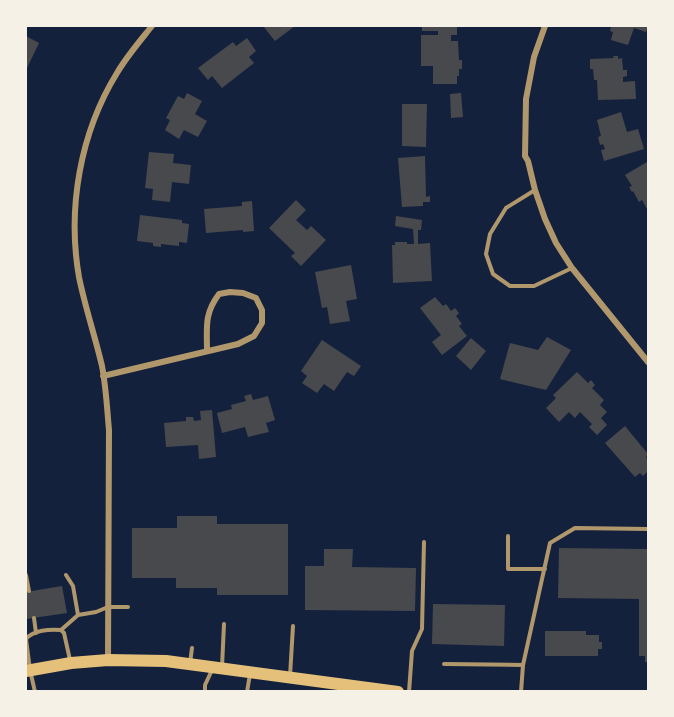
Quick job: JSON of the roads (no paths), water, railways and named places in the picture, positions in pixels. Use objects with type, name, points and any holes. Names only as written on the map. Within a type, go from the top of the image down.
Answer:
[{"type":"main road","points":[[28,670],[108,660],[166,661],[398,692]]},
{"type":"street","points":[[108,660],[109,430],[107,398],[79,278],[75,242],[75,211],[79,176],[87,141],[100,107],[116,75],[152,26]]},
{"type":"street","points":[[545,26],[534,57],[526,99],[525,156],[534,190],[548,227],[572,268],[648,362]]},
{"type":"street","points":[[103,376],[238,344],[254,336],[262,323],[262,310],[256,298],[243,293],[219,294],[211,304],[207,315],[207,351]]},
{"type":"lane","points":[[534,190],[506,208],[490,234],[486,255],[493,274],[510,286],[534,286],[572,268]]},
{"type":"lane","points":[[521,692],[523,665],[550,543],[575,528],[648,529]]},
{"type":"lane","points":[[508,536],[508,569],[545,569]]},
{"type":"lane","points":[[409,692],[412,651],[422,630],[424,542]]},
{"type":"lane","points":[[66,575],[73,586],[78,615]]},
{"type":"lane","points":[[26,576],[28,591]]},
{"type":"lane","points":[[35,692],[28,670],[26,639],[29,635],[61,630],[78,615],[108,607],[128,607]]},
{"type":"lane","points":[[34,618],[36,633]]},
{"type":"lane","points":[[205,692],[205,685],[218,668],[224,624]]},
{"type":"lane","points":[[290,677],[293,626]]},
{"type":"lane","points":[[61,630],[64,633],[71,663]]},
{"type":"lane","points":[[190,664],[192,648]]},
{"type":"lane","points":[[444,664],[523,665]]},
{"type":"lane","points":[[247,692],[250,672]]}]
